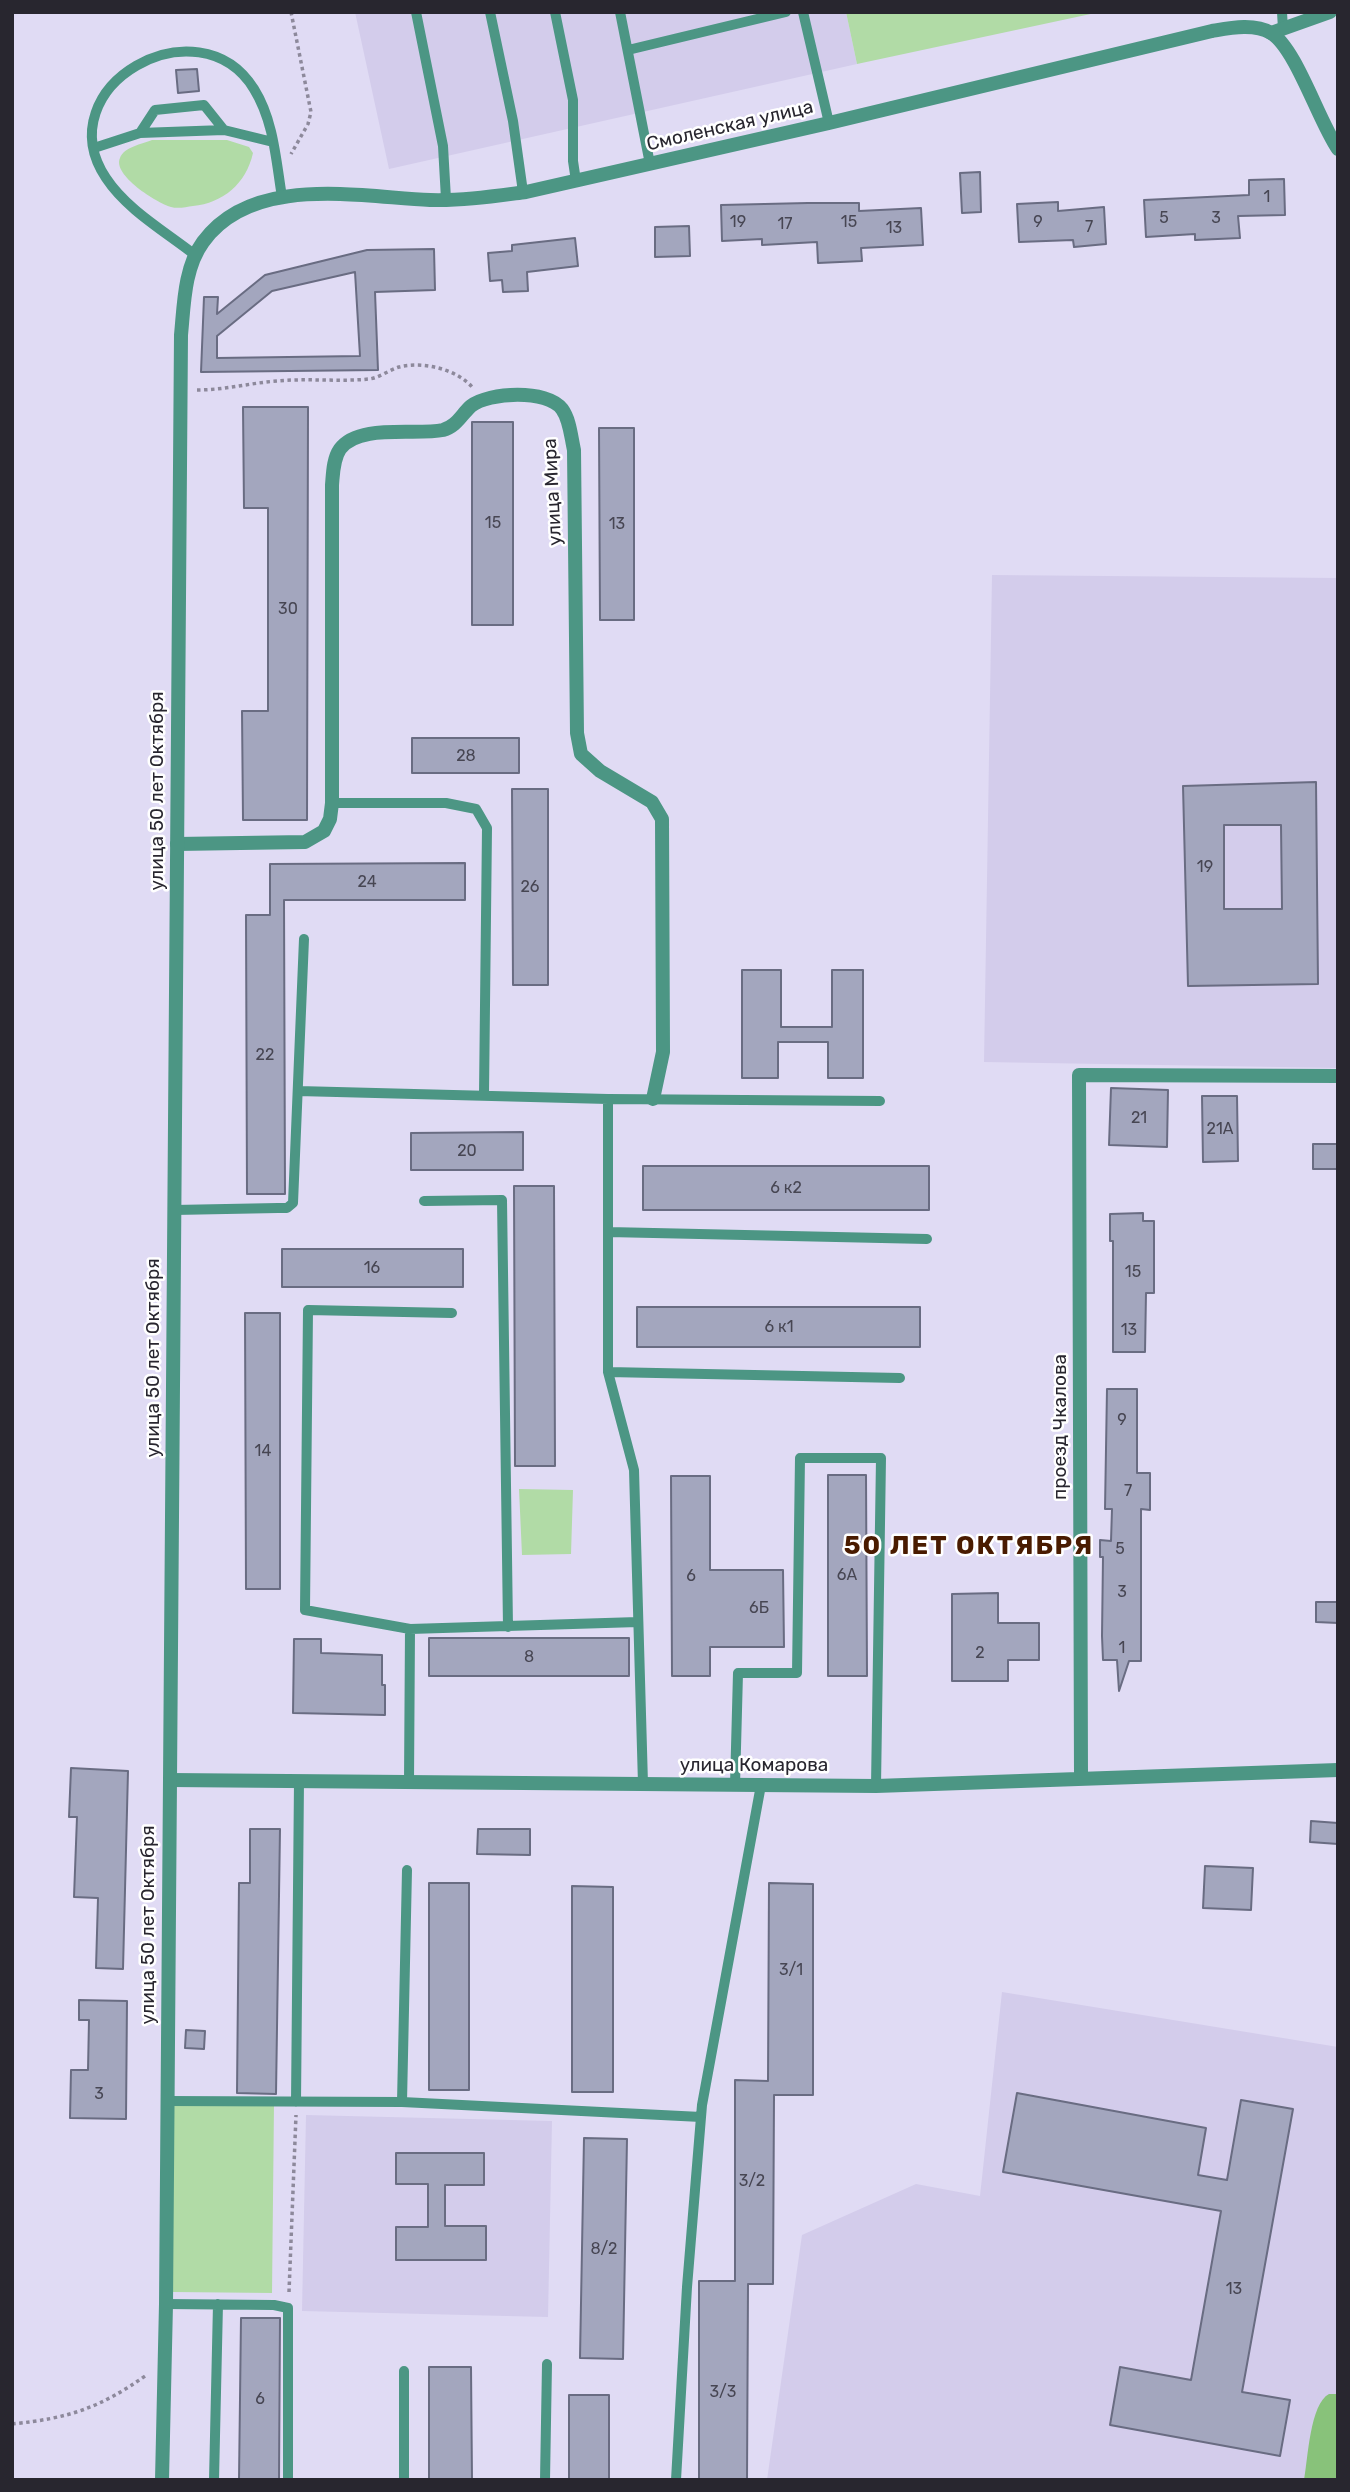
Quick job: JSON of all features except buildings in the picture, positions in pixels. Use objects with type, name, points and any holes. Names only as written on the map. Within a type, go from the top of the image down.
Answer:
[{"type":"street","points":[[1330,12],[1277,31],[1338,149]]},
{"type":"street","name":"Смоленская улица","points":[[203,241],[226,220],[252,204],[282,197],[318,194],[446,200],[523,192],[829,123],[1212,31],[1245,28],[1277,31]]},
{"type":"street","name":"улица 50 лет Октября","points":[[162,2480],[166,2304],[181,335],[184,302],[195,255],[203,241]]},
{"type":"street","name":"улица Мира","points":[[483,400],[517,395],[546,398],[561,407],[568,420],[574,450],[577,733],[581,754],[621,785],[652,802],[662,819],[663,1052],[653,1099]]},
{"type":"street","points":[[177,844],[304,842],[324,831],[330,819],[332,803],[332,485],[335,460],[340,448],[351,440],[370,434],[442,430],[454,426],[472,406],[483,400]]},
{"type":"street","name":"проезд Чкалова","points":[[1081,1778],[1079,1075],[1338,1076]]},
{"type":"street","name":"улица Комарова","points":[[170,1780],[876,1786],[1338,1770]]},
{"type":"lane","points":[[416,12],[443,146],[446,200]]},
{"type":"lane","points":[[490,12],[513,121],[523,192]]},
{"type":"lane","points":[[555,12],[573,100],[573,161],[576,181]]},
{"type":"lane","points":[[620,12],[650,164]]},
{"type":"lane","points":[[628,50],[786,12]]},
{"type":"lane","points":[[803,12],[829,123]]},
{"type":"lane","points":[[1277,31],[1282,12]]},
{"type":"lane","points":[[195,255],[117,192],[105,177],[94,148],[93,118],[101,99],[111,86],[141,61],[153,55],[188,50],[217,56],[245,76],[262,104],[273,142],[282,197]]},
{"type":"lane","points":[[141,133],[155,110],[204,105],[224,131]]},
{"type":"lane","points":[[94,148],[141,133],[224,131],[273,142]]},
{"type":"lane","points":[[332,803],[446,803],[476,809],[486,828],[484,1094]]},
{"type":"lane","points":[[174,1210],[287,1208],[293,1203],[304,939]]},
{"type":"lane","points":[[298,1091],[608,1099],[880,1101]]},
{"type":"lane","points":[[608,1099],[608,1373],[634,1470],[643,1784]]},
{"type":"lane","points":[[424,1201],[502,1200],[508,1626]]},
{"type":"lane","points":[[608,1232],[927,1239]]},
{"type":"lane","points":[[452,1313],[309,1310],[305,1610],[410,1629],[638,1622]]},
{"type":"lane","points":[[608,1373],[900,1378]]},
{"type":"lane","points":[[735,1786],[738,1673],[797,1673],[800,1458],[881,1458],[876,1786]]},
{"type":"lane","points":[[409,1782],[410,1629]]},
{"type":"lane","points":[[296,2102],[299,1781]]},
{"type":"lane","points":[[676,2480],[687,2287],[701,2118],[761,1785]]},
{"type":"lane","points":[[402,2102],[407,1870]]},
{"type":"lane","points":[[167,2101],[402,2102],[701,2118]]},
{"type":"lane","points":[[166,2304],[274,2305],[288,2308],[288,2480]]},
{"type":"lane","points":[[214,2480],[218,2304]]},
{"type":"lane","points":[[545,2480],[547,2364]]},
{"type":"lane","points":[[404,2371],[404,2480]]},
{"type":"path","points":[[278,173],[296,147],[311,112],[291,12]]},
{"type":"path","points":[[181,390],[215,390],[276,381],[373,379],[410,365],[440,369],[457,375],[469,383],[483,400]]},
{"type":"path","points":[[288,2308],[296,2102]]},
{"type":"path","points":[[12,2424],[77,2414],[113,2398],[164,2363]]},
{"type":"shaded area","points":[[355,12],[846,12],[857,64],[389,169]]},
{"type":"shaded area","points":[[992,575],[1338,578],[1338,1068],[984,1062]]},
{"type":"shaded area","points":[[1002,1992],[1338,2047],[1338,2408],[1324,2480],[767,2480],[802,2235],[916,2184],[980,2196]]},
{"type":"shaded area","points":[[306,2115],[552,2121],[548,2317],[302,2311]]},
{"type":"green space","points":[[846,12],[1100,12],[857,64]]},
{"type":"green space","points":[[152,140],[227,140],[249,147],[253,153],[245,174],[232,190],[214,201],[174,208],[137,187],[119,165],[125,151]]},
{"type":"green space","points":[[519,1489],[573,1490],[571,1554],[522,1555]]},
{"type":"green space","points":[[173,2104],[274,2104],[272,2293],[173,2292]]},
{"type":"green space","points":[[1329,2394],[1338,2394],[1338,2480],[1304,2480],[1314,2420],[1323,2400]]},
{"type":"district","name":"50 ЛЕТ ОКТЯБРЯ","points":[[969,1546]]}]
